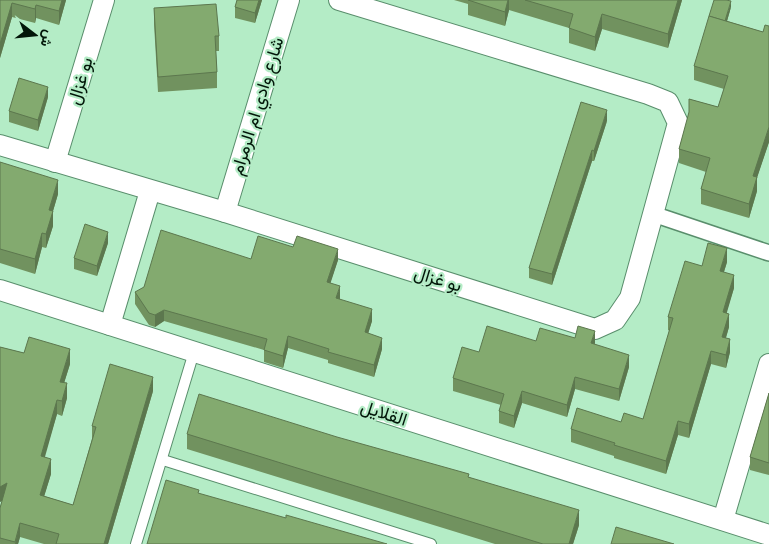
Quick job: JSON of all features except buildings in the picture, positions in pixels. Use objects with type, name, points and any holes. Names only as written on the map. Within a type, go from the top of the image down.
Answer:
[{"type":"street","name":"بو غزال","points":[[55,162],[104,0]]},
{"type":"street","name":"شارع وادي ام الرمرام","points":[[225,212],[289,0]]},
{"type":"street","name":"بو غزال","points":[[0,145],[225,212],[595,329],[614,320],[630,298],[678,123],[668,102],[648,94],[339,0]]},
{"type":"street","points":[[110,325],[150,191]]},
{"type":"street","points":[[653,214],[769,253]]},
{"type":"street","name":"القلايل","points":[[0,290],[769,535]]},
{"type":"street","points":[[723,520],[769,364]]},
{"type":"lane","points":[[136,544],[163,460],[194,352]]},
{"type":"lane","points":[[163,460],[431,544]]}]
